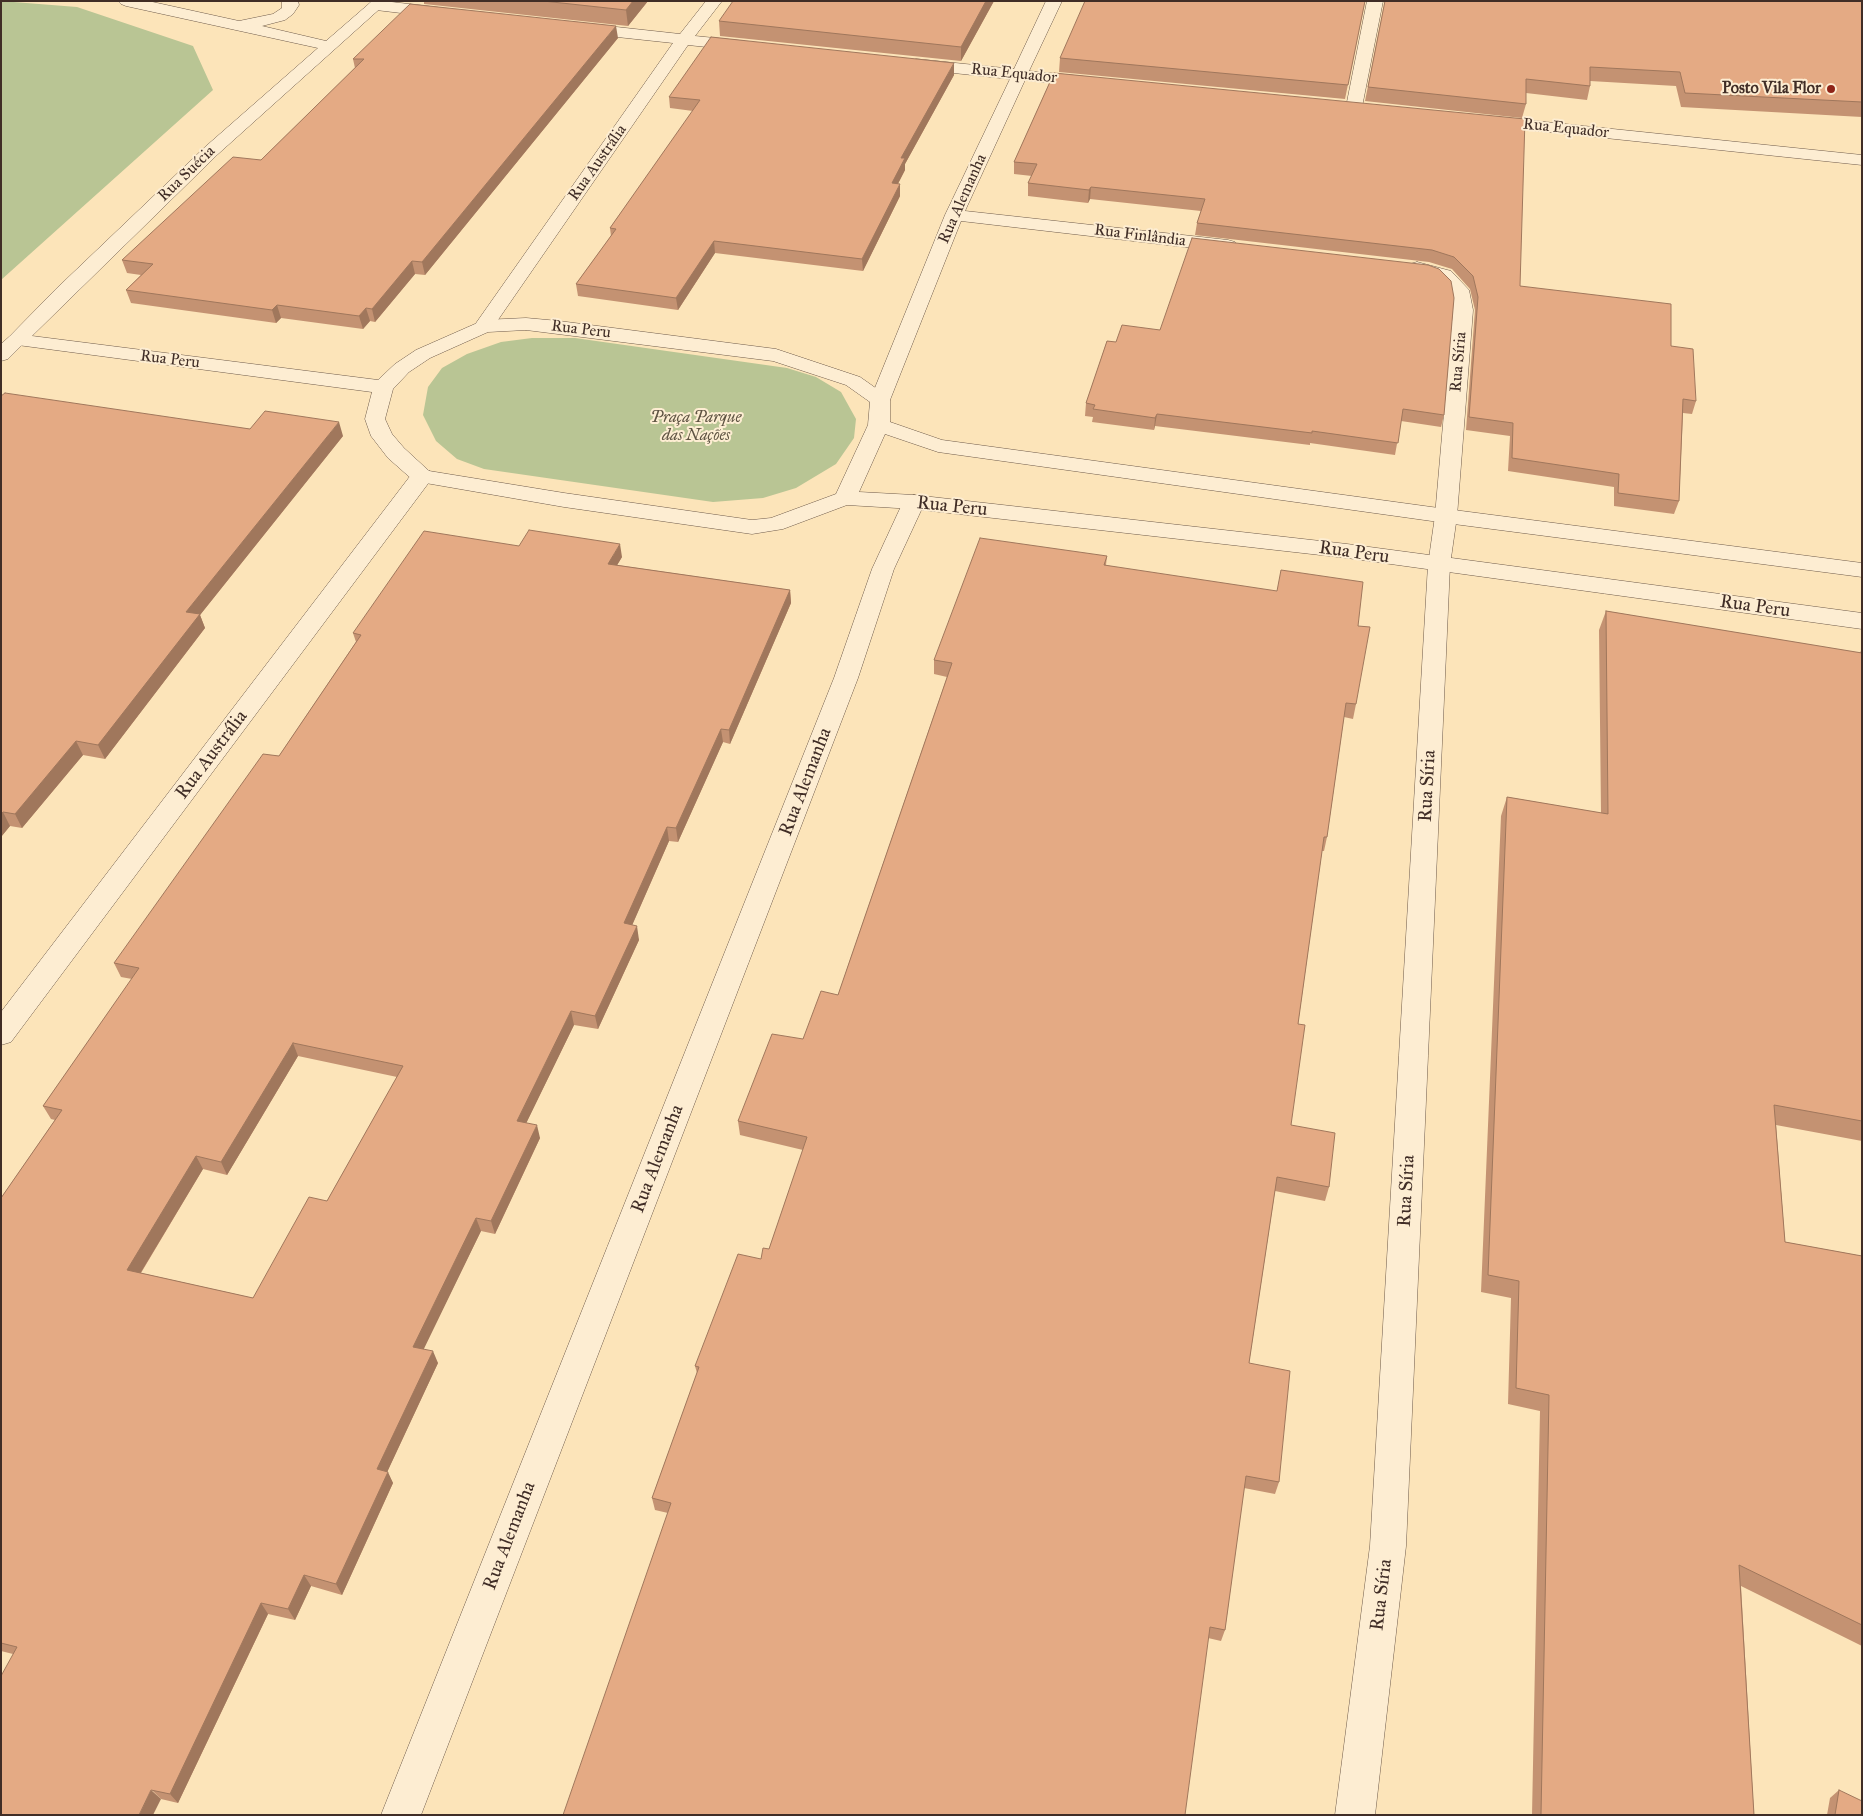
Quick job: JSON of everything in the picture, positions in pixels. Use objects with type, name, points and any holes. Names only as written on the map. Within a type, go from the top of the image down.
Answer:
[{"type":"street","points":[[126,1],[329,46]]},
{"type":"street","points":[[226,23],[246,24],[267,21],[288,11],[291,5],[290,1]]},
{"type":"street","name":"Rua Austrália","points":[[484,326],[684,39],[714,1]]},
{"type":"street","name":"Rua Alemanha","points":[[880,400],[954,215],[1054,1]]},
{"type":"street","points":[[1354,107],[1375,1]]},
{"type":"street","points":[[356,3],[378,3],[455,14]]},
{"type":"street","name":"Rua Suécia","points":[[1,355],[211,151],[378,3]]},
{"type":"street","points":[[564,26],[763,48]]},
{"type":"street","name":"Rua Equador","points":[[901,62],[1108,83]]},
{"type":"street","points":[[1334,105],[1373,109]]},
{"type":"street","name":"Rua Equador","points":[[1471,119],[1862,160]]},
{"type":"street","name":"Rua Finlândia","points":[[954,215],[1248,248]]},
{"type":"street","name":"Rua Síria","points":[[1355,1815],[1388,1546],[1440,565],[1446,516],[1463,310],[1459,290],[1444,275],[1394,265]]},
{"type":"street","name":"Rua Peru","points":[[17,340],[383,387],[402,368],[423,354],[484,326],[526,324],[559,326],[776,354],[853,380],[880,400]]},
{"type":"street","points":[[383,387],[375,419],[382,436],[396,453],[422,476]]},
{"type":"street","points":[[845,498],[879,425],[880,400]]},
{"type":"street","points":[[879,425],[938,446],[1446,516],[1862,570]]},
{"type":"street","name":"Rua Austrália","points":[[1,1034],[422,476]]},
{"type":"street","name":"Rua Peru","points":[[422,476],[564,500],[752,527],[775,524],[845,498],[914,502],[1347,551],[1862,621]]},
{"type":"street","name":"Rua Alemanha","points":[[401,1815],[846,678],[883,569],[914,502]]},
{"type":"green space","points":[[1,1],[77,7],[193,46],[213,90],[1,280]]},
{"type":"green space","name":"Praça Parque das Nações","points":[[532,338],[575,338],[787,368],[816,377],[841,392],[856,419],[854,438],[836,464],[796,488],[763,498],[713,502],[484,469],[457,459],[436,441],[423,415],[428,387],[442,368],[467,354],[501,342]]},
{"type":"building","points":[[543,1],[633,1],[626,10]]},
{"type":"building","points":[[733,1],[986,1],[961,47],[719,21]]},
{"type":"building","points":[[1085,1],[1365,1],[1348,85],[1060,58]]},
{"type":"building","points":[[1385,1],[1862,1],[1862,102],[1685,93],[1680,72],[1590,67],[1590,86],[1526,79],[1526,104],[1368,87]]},
{"type":"building","points":[[410,4],[616,26],[422,262],[412,261],[372,309],[366,308],[359,316],[277,305],[272,310],[126,290],[153,264],[122,260],[233,157],[261,160],[364,59],[353,59]]},
{"type":"building","points":[[711,37],[954,63],[901,158],[905,158],[892,183],[900,184],[862,259],[714,241],[676,298],[576,284],[616,229],[610,228],[700,100],[669,97]]},
{"type":"building","points":[[1054,73],[1525,119],[1520,286],[1671,304],[1671,346],[1693,349],[1696,401],[1683,399],[1679,501],[1618,493],[1619,474],[1512,458],[1513,423],[1469,417],[1478,297],[1473,276],[1454,257],[1432,250],[1197,223],[1205,199],[1091,187],[1089,190],[1028,183],[1037,164],[1014,162]]},
{"type":"building","points":[[1192,238],[1428,265],[1439,269],[1451,281],[1454,298],[1444,415],[1403,409],[1398,443],[1312,431],[1312,433],[1157,414],[1155,418],[1093,409],[1095,405],[1086,403],[1107,341],[1116,342],[1122,325],[1160,330]]},
{"type":"building","points":[[5,393],[250,429],[265,411],[339,422],[186,612],[200,614],[98,745],[76,741],[15,814],[3,812],[1,814],[1,396]]},
{"type":"building","points":[[529,530],[620,544],[608,564],[790,590],[729,730],[721,729],[676,828],[667,827],[624,923],[637,926],[595,1016],[571,1011],[517,1121],[537,1125],[491,1221],[476,1218],[413,1347],[433,1351],[377,1469],[388,1472],[336,1584],[304,1575],[288,1609],[261,1603],[170,1794],[151,1790],[139,1815],[1,1815],[1,1676],[17,1647],[1,1643],[1,1198],[62,1110],[43,1106],[139,968],[114,963],[263,754],[279,756],[361,635],[353,633],[424,531],[519,546]],"holes":[[[293,1043],[403,1066],[327,1201],[309,1197],[253,1298],[127,1270],[196,1156],[221,1162]]]},
{"type":"building","points":[[980,538],[1107,556],[1104,565],[1277,591],[1281,570],[1363,582],[1358,626],[1370,627],[1356,704],[1346,703],[1327,837],[1324,837],[1298,1024],[1305,1025],[1291,1125],[1335,1133],[1329,1187],[1277,1177],[1249,1363],[1290,1371],[1279,1482],[1246,1476],[1225,1630],[1210,1627],[1185,1815],[563,1815],[671,1503],[652,1498],[699,1367],[695,1366],[738,1254],[761,1259],[763,1248],[769,1249],[807,1137],[738,1121],[772,1034],[803,1039],[821,991],[838,995],[952,663],[934,660]]},
{"type":"building","points":[[1606,611],[1862,653],[1862,1121],[1774,1105],[1785,1242],[1862,1256],[1862,1625],[1739,1565],[1754,1815],[1541,1815],[1549,1395],[1516,1388],[1519,1281],[1488,1275],[1507,797],[1608,814]]},
{"type":"building","points":[[1839,1790],[1862,1801],[1862,1815],[1835,1815]]},
{"type":"place","name":"Posto Vila Flor","points":[[1831,89]]}]
